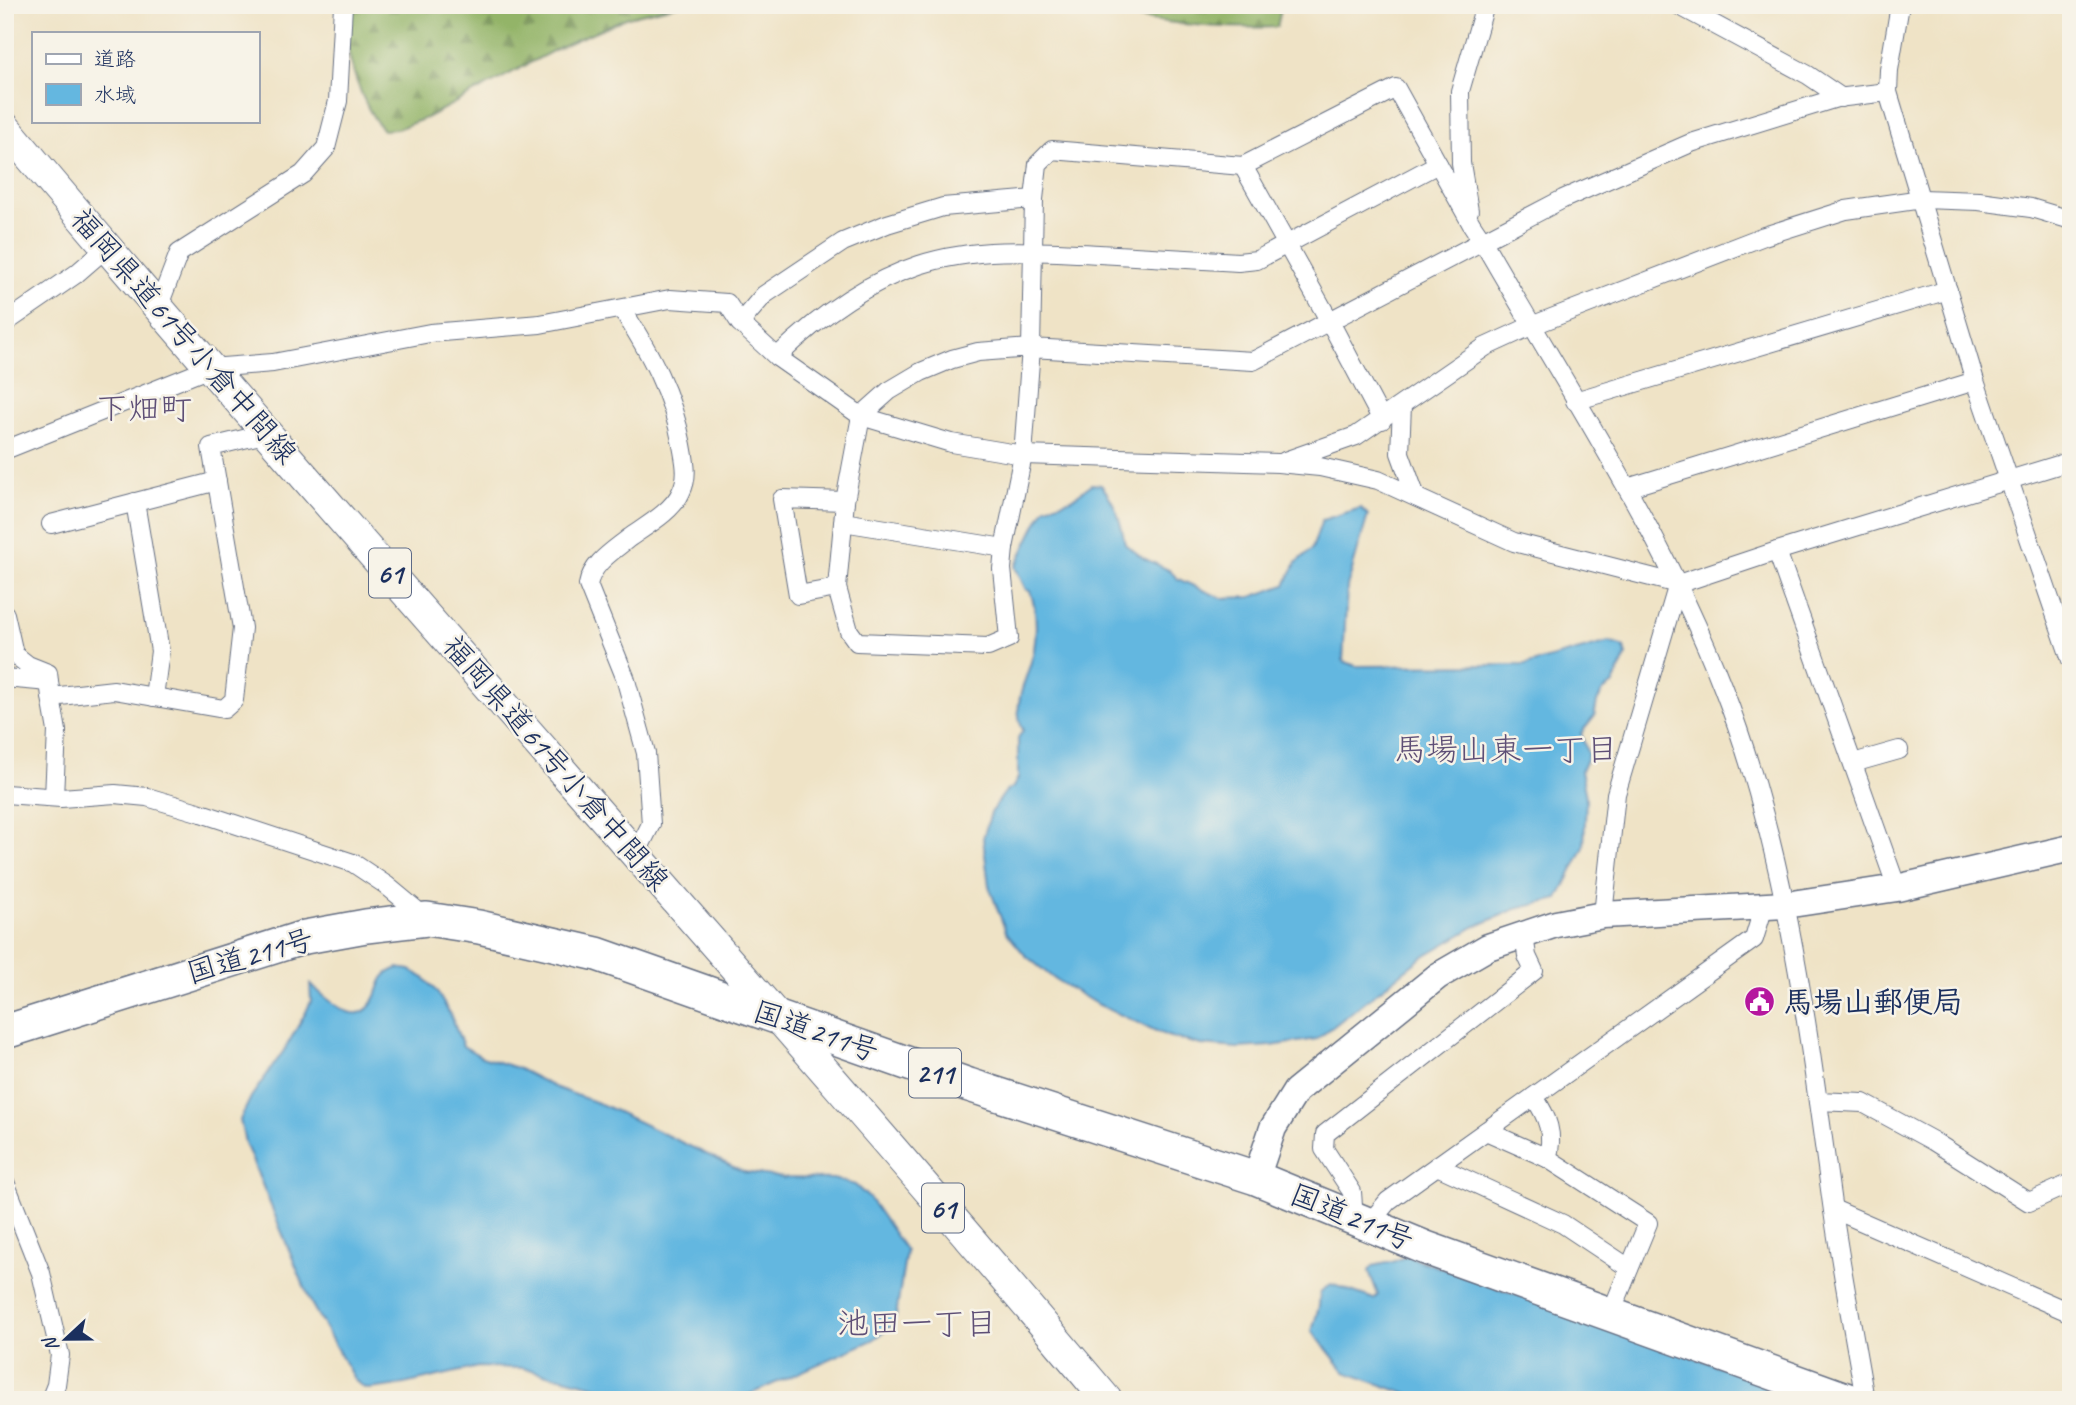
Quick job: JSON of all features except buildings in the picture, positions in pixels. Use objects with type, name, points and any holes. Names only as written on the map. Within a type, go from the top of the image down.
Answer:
[{"type":"highway","name":"国道211号","points":[[5,1031],[305,937],[427,919],[479,927],[597,954],[969,1085],[1256,1178],[1361,1222],[1848,1400]]},
{"type":"main road","name":"福岡県道61号小倉中間線","points":[[5,127],[106,248],[778,1017],[1107,1400]]},
{"type":"street","points":[[158,307],[179,253],[303,174],[326,148],[338,101],[343,5]]},
{"type":"street","points":[[1477,233],[1461,163],[1460,91],[1485,5]]},
{"type":"street","points":[[1678,5],[1808,75],[1842,98]]},
{"type":"street","points":[[1900,5],[1888,92],[1975,381],[2071,660]]},
{"type":"street","points":[[1864,1400],[1818,1101],[1775,905],[1759,798],[1724,690],[1678,584],[1627,488],[1531,327],[1477,233],[1438,164],[1396,88],[1243,166],[1052,150],[1038,164],[1034,198],[1031,348],[1023,455],[1002,569],[1009,638],[988,647],[857,642],[849,631],[837,588],[845,500],[861,416],[889,391],[920,372],[978,352],[1031,348],[1253,361],[1329,320],[1477,233],[1691,143],[1842,98],[1888,92]]},
{"type":"street","points":[[777,357],[832,309],[860,292],[921,264],[987,252],[1033,251],[1238,262],[1257,260],[1438,164]]},
{"type":"street","points":[[1243,166],[1381,420]]},
{"type":"street","points":[[740,323],[764,295],[843,242],[887,224],[943,207],[1034,198]]},
{"type":"street","points":[[1278,463],[1356,436],[1485,347],[1764,236],[1846,210],[1922,199],[1979,201],[2031,208],[2071,220]]},
{"type":"street","points":[[5,323],[76,274],[106,248]]},
{"type":"street","points":[[1575,401],[1948,290]]},
{"type":"street","points":[[5,450],[210,368],[273,363],[430,333],[540,324],[670,299],[727,303],[740,323],[777,357],[861,416],[951,443],[1023,455],[1278,463],[1320,467],[1378,480],[1514,542],[1678,584],[2071,461]]},
{"type":"street","points":[[622,309],[647,348],[675,411],[687,471],[681,494],[665,511],[605,556],[590,575],[588,585],[625,677],[646,753],[651,824],[636,854]]},
{"type":"street","points":[[1627,488],[1975,381]]},
{"type":"street","points":[[1402,405],[1400,453],[1416,497]]},
{"type":"street","points":[[5,678],[50,690],[114,690],[224,709],[234,700],[242,628],[211,447],[268,433]]},
{"type":"street","points":[[51,524],[217,481]]},
{"type":"street","points":[[837,588],[799,595],[782,499],[845,500]]},
{"type":"street","points":[[135,502],[160,651],[154,697]]},
{"type":"street","points":[[843,522],[1004,548]]},
{"type":"street","points":[[1777,551],[1897,888]]},
{"type":"street","points":[[1603,915],[1616,793],[1678,584]]},
{"type":"street","points":[[5,614],[14,654],[29,665],[48,673],[57,731],[54,797]]},
{"type":"street","points":[[1853,763],[1899,750]]},
{"type":"street","points":[[5,794],[54,797],[115,794],[147,797],[354,863],[427,919]]},
{"type":"street","points":[[1256,1178],[1273,1128],[1296,1091],[1438,976],[1488,947],[1556,924],[1603,915],[1775,905],[1897,888],[2071,848]]},
{"type":"street","points":[[1524,935],[1527,956],[1534,971],[1325,1134],[1324,1149],[1352,1192],[1361,1222],[1754,939],[1775,905]]},
{"type":"street","points":[[1534,1097],[1544,1111],[1551,1131],[1551,1147],[1547,1158]]},
{"type":"street","points":[[1818,1101],[1863,1103],[1933,1141],[2029,1202],[2071,1183]]},
{"type":"street","points":[[1486,1131],[1547,1158],[1648,1223],[1611,1313]]},
{"type":"street","points":[[1437,1166],[1563,1224],[1629,1268]]},
{"type":"street","points":[[5,1182],[41,1273],[60,1355],[56,1385],[50,1400]]},
{"type":"street","points":[[1833,1209],[2071,1314]]},
{"type":"green space","points":[[337,5],[678,5],[628,17],[564,45],[426,118],[397,129],[383,130],[365,103],[359,87]]},
{"type":"green space","points":[[1076,5],[1282,5],[1277,27],[1252,28],[1176,23],[1125,16]]},
{"type":"water","points":[[1092,484],[1101,485],[1111,499],[1120,520],[1125,544],[1143,558],[1169,570],[1178,579],[1221,598],[1251,597],[1285,585],[1296,563],[1312,549],[1322,520],[1361,508],[1368,515],[1347,587],[1343,661],[1356,666],[1525,665],[1609,642],[1624,647],[1626,656],[1613,684],[1603,691],[1594,717],[1581,733],[1588,755],[1581,771],[1586,797],[1584,847],[1558,899],[1516,909],[1474,927],[1421,958],[1317,1039],[1271,1046],[1238,1048],[1201,1045],[1167,1036],[1095,1003],[1053,978],[1025,955],[1006,932],[989,886],[983,838],[991,813],[1018,778],[1018,738],[1023,730],[1019,700],[1035,643],[1034,605],[1030,591],[1026,590],[1015,567],[1046,507],[1072,499]]},
{"type":"water","points":[[398,968],[410,970],[423,977],[437,992],[450,1014],[463,1046],[482,1057],[517,1068],[554,1087],[603,1105],[744,1172],[784,1178],[833,1179],[855,1185],[870,1199],[906,1251],[896,1316],[889,1328],[873,1340],[737,1400],[654,1400],[523,1368],[478,1367],[400,1385],[370,1389],[362,1387],[354,1379],[311,1303],[245,1143],[240,1120],[251,1097],[285,1049],[306,1012],[311,1001],[310,984],[344,1010],[361,1012],[369,1007],[385,976]]},
{"type":"water","points":[[1407,1256],[1815,1400],[1424,1400],[1345,1372],[1312,1331],[1320,1292],[1331,1284],[1374,1299],[1378,1295],[1369,1271],[1373,1266]]},
{"type":"place","name":"馬場山郵便局","points":[[1760,1002]]},
{"type":"district","name":"下畑町","points":[[144,408]]},
{"type":"district","name":"馬場山東一丁目","points":[[1506,749]]},
{"type":"district","name":"池田一丁目","points":[[917,1323]]}]
